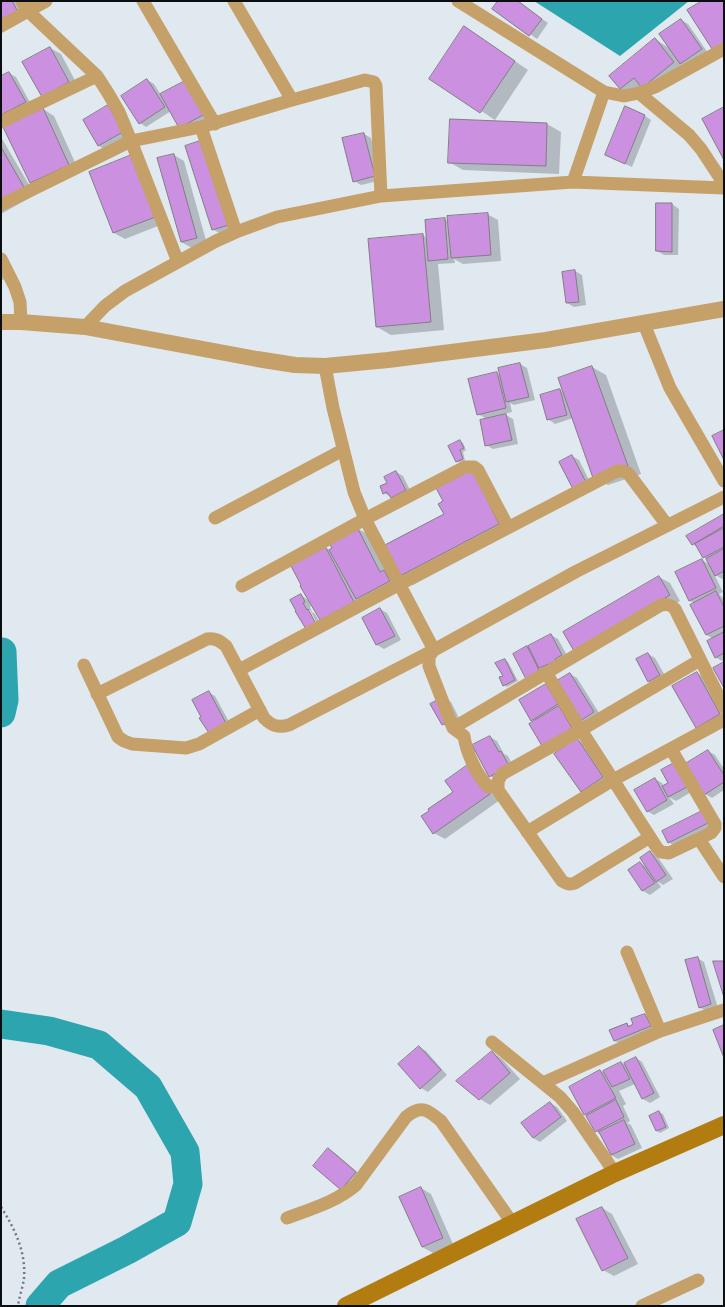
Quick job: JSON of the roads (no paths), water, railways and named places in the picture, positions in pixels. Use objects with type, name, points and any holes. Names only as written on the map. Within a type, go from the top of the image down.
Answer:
[{"type":"main road","points":[[346,1306],[366,1301],[513,1224],[615,1173],[724,1125]]},
{"type":"street","points":[[1,26],[25,6],[46,1]]},
{"type":"street","points":[[143,1],[214,124]]},
{"type":"street","points":[[234,1],[292,100]]},
{"type":"street","points":[[458,1],[604,92],[624,96],[640,93],[655,87],[724,49]]},
{"type":"street","points":[[25,6],[96,76],[108,93],[119,112],[178,262]]},
{"type":"street","points":[[1,122],[96,76]]},
{"type":"street","points":[[1,205],[131,141],[214,124],[292,100],[365,80],[374,82],[376,86],[381,196]]},
{"type":"street","points":[[573,182],[604,92]]},
{"type":"street","points":[[640,93],[689,135],[701,149],[724,184]]},
{"type":"street","points":[[201,127],[236,232]]},
{"type":"street","points":[[85,327],[105,306],[125,291],[236,232],[277,217],[381,196],[573,182],[724,188]]},
{"type":"street","points":[[1,259],[15,287],[20,302],[21,322]]},
{"type":"street","points":[[1,322],[85,327],[257,359],[295,365],[325,366],[388,360],[546,340],[644,324],[724,308]]},
{"type":"street","points":[[644,324],[670,388],[724,481]]},
{"type":"street","points":[[325,366],[343,450],[354,492],[365,519],[434,650]]},
{"type":"street","points":[[215,518],[343,450]]},
{"type":"street","points":[[242,586],[365,519],[465,467],[474,467],[478,470],[508,527]]},
{"type":"street","points":[[239,670],[508,527],[617,471],[628,473],[667,525]]},
{"type":"street","points":[[97,694],[208,639],[213,638],[220,640],[226,646],[260,710],[269,723],[282,727],[289,725],[434,650],[577,570],[724,496]]},
{"type":"street","points":[[453,728],[662,605],[667,604],[671,605],[675,609],[724,707]]},
{"type":"street","points":[[434,650],[429,656],[429,666],[453,728],[464,736],[466,748],[483,782],[489,787]]},
{"type":"street","points":[[650,837],[575,883],[566,884],[562,881],[498,790],[498,780],[502,774],[581,730],[700,660]]},
{"type":"street","points":[[84,665],[118,737],[124,742],[132,744],[186,748],[199,744],[260,710]]},
{"type":"street","points":[[547,674],[657,848],[663,853],[669,853],[714,831],[715,824],[671,749]]},
{"type":"street","points":[[527,832],[613,780],[724,720]]},
{"type":"street","points":[[699,839],[724,878]]},
{"type":"street","points":[[627,952],[660,1031]]},
{"type":"street","points":[[543,1083],[660,1031],[724,1010]]},
{"type":"street","points":[[492,1042],[560,1098],[573,1112],[615,1173]]},
{"type":"street","points":[[287,1218],[338,1199],[347,1193],[356,1185],[406,1117],[413,1111],[422,1109],[430,1112],[441,1121],[513,1224]]},
{"type":"street","points":[[642,1306],[698,1280]]},
{"type":"water","points":[[534,1],[689,1],[620,56]]},
{"type":"waterway","points":[[1,652],[4,700],[1,713]]},
{"type":"waterway","points":[[1,1024],[49,1031],[99,1045],[148,1087],[185,1152],[188,1184],[177,1222],[127,1250],[59,1284],[40,1306]]}]
